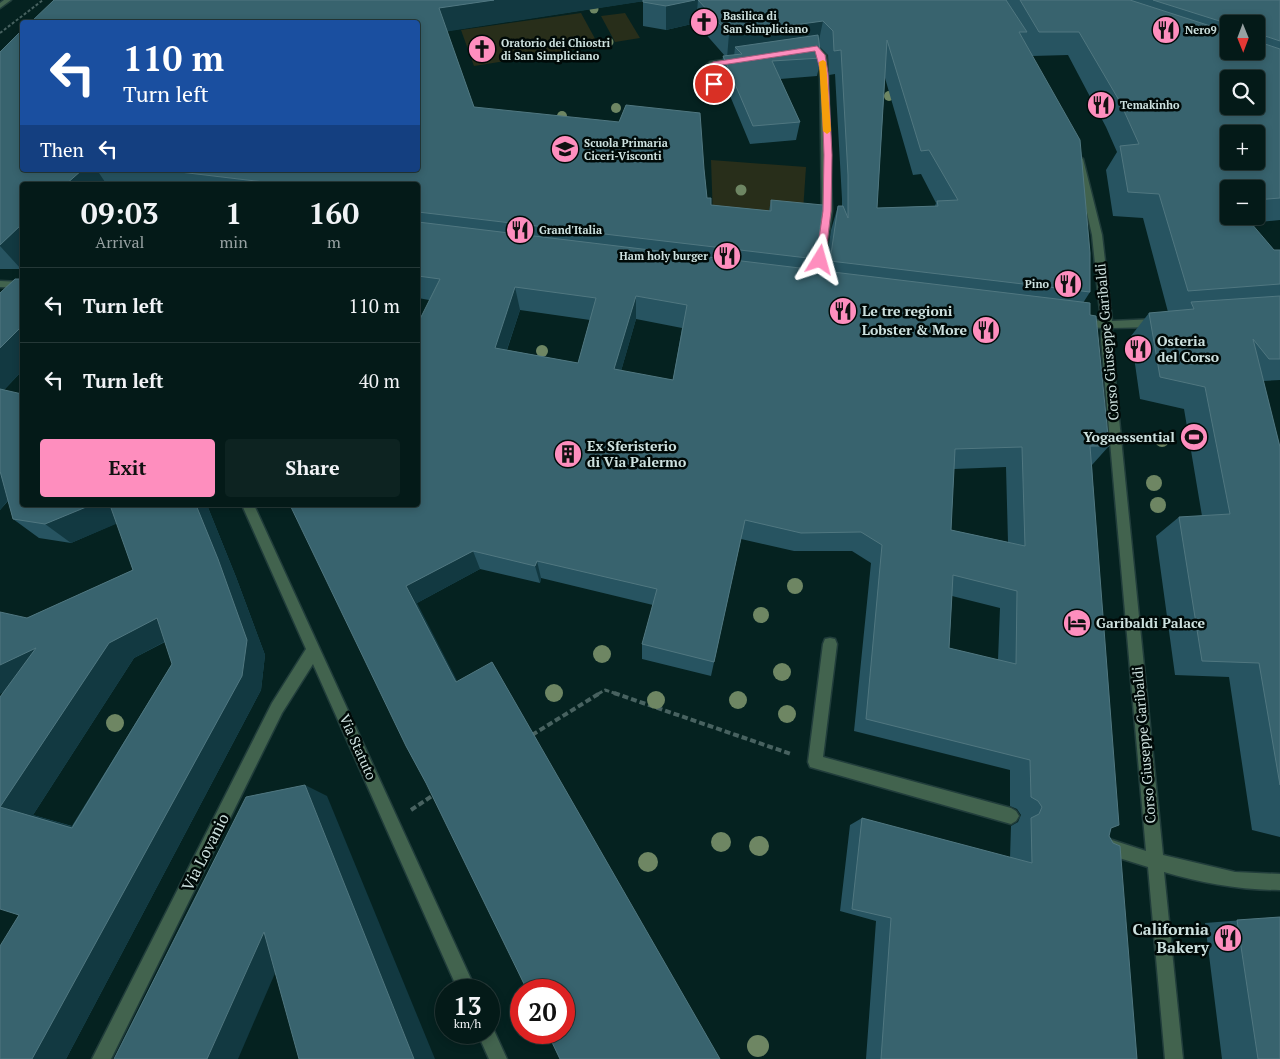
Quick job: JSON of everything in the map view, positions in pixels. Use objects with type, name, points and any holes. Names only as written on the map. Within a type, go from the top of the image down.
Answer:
[{"type":"street","points":[[0,6],[8,0]]},
{"type":"street","points":[[800,51],[817,48],[822,55],[824,73],[827,211],[816,289]]},
{"type":"street","points":[[714,84],[705,70],[713,64],[746,59]]},
{"type":"street","name":"Corso Giuseppe Garibaldi","points":[[1074,149],[1079,157],[1097,236],[1107,325],[1106,339],[1174,1059]]},
{"type":"street","points":[[0,284],[20,285]]},
{"type":"street","points":[[1069,320],[1107,325],[1166,322]]},
{"type":"street","name":"Via Statuto","points":[[249,507],[462,979]]},
{"type":"street","points":[[830,644],[815,762],[1011,816]]},
{"type":"street","name":"Via Lovanio","points":[[101,1059],[277,708],[314,649]]},
{"type":"street","points":[[1094,842],[1204,876],[1255,882],[1280,882]]},
{"type":"street","points":[[491,1044],[498,1059]]},
{"type":"path","points":[[532,735],[605,690],[815,762]]},
{"type":"path","points":[[391,821],[438,792]]},
{"type":"green space","points":[[581,13],[599,46],[474,66],[461,30]]},
{"type":"green space","points":[[625,13],[640,38],[615,42],[601,16]]},
{"type":"green space","points":[[711,160],[806,167],[802,226],[713,218]]},
{"type":"building","points":[[54,0],[494,0],[439,8],[474,107],[619,122],[626,105],[700,113],[707,198],[711,198],[711,205],[771,211],[771,200],[823,205],[816,259],[420,212],[420,182],[264,182],[180,172],[420,172],[420,20],[33,20]]},
{"type":"building","points":[[643,0],[695,0],[666,6],[643,2]]},
{"type":"building","points":[[698,0],[1006,0],[1027,32],[1019,32],[1080,140],[1090,253],[1090,292],[830,261],[838,206],[843,206],[848,218],[848,175],[841,50],[834,51],[833,31],[823,21],[729,34]],"holes":[[[887,40],[921,151],[929,150],[958,200],[937,201],[938,206],[877,208]]]},
{"type":"building","points":[[1020,0],[1130,0],[1220,29],[1220,60],[1265,60],[1265,44],[1280,49],[1280,198],[1265,199],[1265,180],[1220,180],[1220,225],[1253,225],[1274,250],[1280,250],[1280,284],[1188,291],[1159,194],[1128,192],[1120,146],[1139,144],[1120,102],[1079,32],[1039,32]]},
{"type":"building","points":[[1153,0],[1280,0],[1280,41],[1265,36],[1265,15],[1220,15],[1220,21]]},
{"type":"building","points":[[20,32],[20,172],[80,172],[68,182],[20,182],[20,226],[0,245],[0,52]]},
{"type":"building","points":[[818,35],[821,58],[772,61],[800,122],[753,126],[723,56],[742,54],[735,47]]},
{"type":"building","points":[[420,222],[1090,303],[1090,315],[1096,316],[1109,446],[1090,446],[1119,825],[1111,828],[1109,836],[1113,843],[1120,846],[1137,1059],[881,1059],[891,918],[852,909],[862,818],[1032,863],[1031,818],[1039,814],[1042,807],[1038,801],[1031,797],[1030,760],[866,719],[882,545],[861,532],[801,533],[745,520],[714,662],[642,644],[657,589],[537,561],[535,566],[473,551],[406,586],[456,682],[492,662],[720,1059],[560,1059],[553,1044],[575,1044],[575,979],[522,979],[406,746],[291,507],[420,507],[420,319],[440,279],[420,276]],"holes":[[[515,287],[596,298],[578,363],[495,348]],[[636,296],[687,305],[673,380],[614,369]],[[1022,447],[1025,546],[951,530],[955,449]],[[953,575],[1017,591],[1016,664],[949,648]]]},
{"type":"building","points":[[15,279],[20,279],[20,328],[0,348],[0,293]]},
{"type":"building","points":[[1280,296],[1280,359],[1269,359],[1253,339],[1280,447],[1280,785],[1259,663],[1202,661],[1179,517],[1230,514],[1205,387],[1160,377],[1149,313],[1194,309],[1191,302]]},
{"type":"building","points":[[0,389],[20,394],[20,507],[86,507],[45,524],[13,519],[0,471]]},
{"type":"building","points":[[111,507],[197,507],[247,640],[242,676],[32,1059],[0,1059],[0,946],[19,915],[0,909],[0,697],[36,648],[0,665],[0,612],[27,618],[133,570]],"holes":[[[157,618],[172,664],[72,828],[0,807],[109,643]]]},
{"type":"building","points":[[305,785],[414,1059],[299,1059],[264,932],[207,1059],[114,1059],[246,797]]},
{"type":"building","points":[[1280,917],[1280,1059],[1258,1059],[1237,920]]},
{"type":"slow traffic","points":[[823,62],[827,131]]},
{"type":"place","name":"Basilica di San Simpliciano","points":[[704,22]]},
{"type":"place","name":"Nero9","points":[[1166,30]]},
{"type":"place","name":"Oratorio dei Chiostri di San Simpliciano","points":[[482,49]]},
{"type":"place","name":"Temakinho","points":[[1101,105]]},
{"type":"place","name":"Scuola Primaria Ciceri-Visconti","points":[[565,149]]},
{"type":"place","name":"Grand'Italia","points":[[520,230]]},
{"type":"place","name":"Ham holy burger","points":[[727,256]]},
{"type":"place","name":"Pino","points":[[1068,284]]},
{"type":"place","name":"Le tre regioni","points":[[843,311]]},
{"type":"place","name":"Lobster & More","points":[[986,330]]},
{"type":"place","name":"Osteria del Corso","points":[[1138,349]]},
{"type":"place","name":"Yogaessential","points":[[1194,437]]},
{"type":"place","name":"Ex Sferisterio di Via Palermo","points":[[568,454]]},
{"type":"place","name":"Garibaldi Palace","points":[[1077,623]]},
{"type":"place","name":"California Bakery","points":[[1228,938]]},
{"type":"route","points":[[714,84],[705,70],[713,64],[817,48],[822,55],[828,155],[827,211],[820,260]]}]
